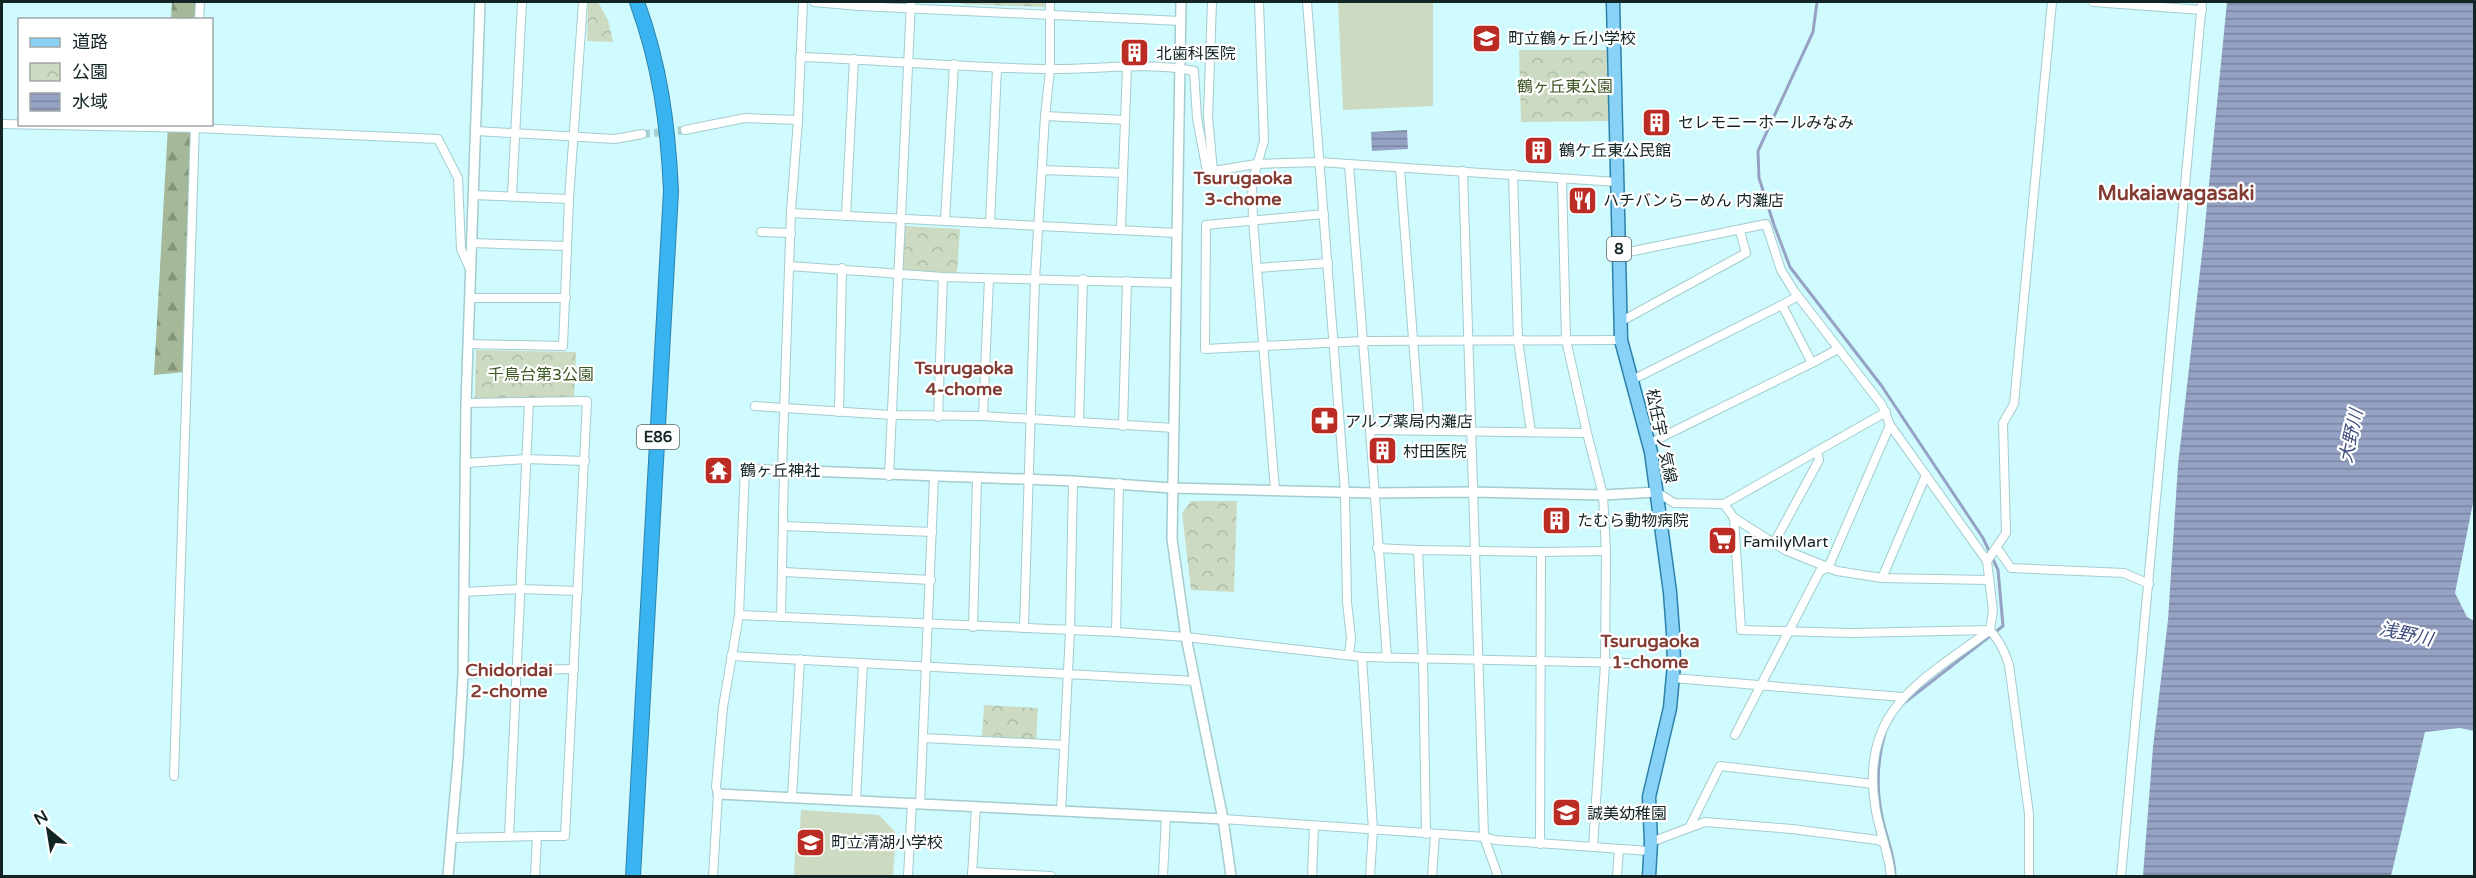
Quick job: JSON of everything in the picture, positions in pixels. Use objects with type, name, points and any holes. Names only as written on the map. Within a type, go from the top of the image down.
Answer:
[{"type":"highway","name":"E86","points":[[633,876],[670,191],[668,132],[662,92],[649,34],[637,2]]},
{"type":"main road","name":"松任宇ノ気線","points":[[1613,2],[1621,340],[1650,443],[1670,592],[1674,664],[1670,708],[1649,797],[1649,876]]},
{"type":"street","points":[[199,18],[200,2]]},
{"type":"street","points":[[448,876],[463,675],[466,403],[480,2]]},
{"type":"street","points":[[512,195],[522,2]]},
{"type":"street","points":[[468,344],[563,346],[568,199],[583,2]]},
{"type":"street","points":[[782,617],[783,470],[789,266],[803,2]]},
{"type":"street","points":[[814,2],[957,5],[1050,14],[1181,21]]},
{"type":"street","points":[[1024,628],[1035,279],[1050,70],[1050,2]]},
{"type":"street","points":[[1181,2],[1173,539],[1186,637],[1223,819],[1231,876]]},
{"type":"street","points":[[1212,2],[1208,117],[1213,171]]},
{"type":"street","points":[[1259,2],[1264,141],[1252,183],[1253,220],[1275,490]]},
{"type":"street","points":[[1307,2],[1345,492],[1347,602],[1351,638],[1349,655]]},
{"type":"street","points":[[1891,876],[1890,863],[1875,807],[1873,784],[1880,733],[1902,697],[1922,679],[1990,630],[1993,611],[1989,580],[1992,555],[2006,534],[2003,423],[2014,404],[2052,2]]},
{"type":"street","points":[[2093,2],[2202,6],[2121,876]]},
{"type":"street","points":[[889,476],[910,4]]},
{"type":"street","points":[[800,57],[1050,70],[1127,67],[1179,68],[1194,71],[1197,118],[1208,172],[1256,164],[1319,162],[1617,182]]},
{"type":"street","points":[[846,216],[854,59]]},
{"type":"street","points":[[945,220],[954,64]]},
{"type":"street","points":[[1121,228],[1127,67]]},
{"type":"street","points":[[990,223],[997,68]]},
{"type":"street","points":[[1045,116],[1125,120]]},
{"type":"street","points":[[685,130],[746,118],[798,120]]},
{"type":"street","points":[[2,124],[18,124]]},
{"type":"street","points":[[174,776],[195,126],[438,139],[458,178],[461,249],[470,268]]},
{"type":"street","points":[[476,131],[615,139],[642,134]]},
{"type":"street","points":[[1349,165],[1387,658]]},
{"type":"street","points":[[1400,169],[1420,430]]},
{"type":"street","points":[[1042,170],[1123,173]]},
{"type":"street","points":[[1463,171],[1484,837],[1498,876]]},
{"type":"street","points":[[1513,174],[1518,340],[1531,432]]},
{"type":"street","points":[[1562,178],[1566,340],[1603,495],[1606,551],[1605,664],[1593,847]]},
{"type":"street","points":[[473,195],[568,199]]},
{"type":"street","points":[[791,213],[1176,232]]},
{"type":"street","points":[[1324,214],[1206,225],[1205,349],[1364,341],[1621,340]]},
{"type":"street","points":[[1619,254],[1766,224],[1781,270],[1798,296],[1886,412],[1890,425],[1926,475],[1992,555],[2011,568],[2124,573],[2149,584]]},
{"type":"street","points":[[1620,322],[1746,253],[1740,231]]},
{"type":"street","points":[[761,232],[791,233]]},
{"type":"street","points":[[471,243],[567,246]]},
{"type":"street","points":[[1257,268],[1328,263]]},
{"type":"street","points":[[789,266],[943,277],[1176,283]]},
{"type":"street","points":[[839,412],[842,268]]},
{"type":"street","points":[[938,417],[943,277]]},
{"type":"street","points":[[983,416],[989,279]]},
{"type":"street","points":[[1079,422],[1083,279]]},
{"type":"street","points":[[1123,426],[1127,281]]},
{"type":"street","points":[[1632,380],[1798,296]]},
{"type":"street","points":[[471,298],[566,298]]},
{"type":"street","points":[[1782,305],[1812,363]]},
{"type":"street","points":[[1650,443],[1838,349]]},
{"type":"street","points":[[452,838],[566,836],[587,401],[466,403]]},
{"type":"street","points":[[509,836],[529,402]]},
{"type":"street","points":[[754,406],[785,410],[938,417],[983,416],[1174,428]]},
{"type":"street","points":[[713,876],[718,794],[716,787],[723,706],[739,615],[745,468],[889,476],[1119,483],[1172,488],[1603,495],[1657,492],[1674,503],[1724,504],[1886,412]]},
{"type":"street","points":[[1735,735],[1820,571],[1828,568],[1890,425]]},
{"type":"street","points":[[1370,430],[1587,433]]},
{"type":"street","points":[[1774,543],[1819,460],[1817,451]]},
{"type":"street","points":[[466,463],[526,459],[585,461]]},
{"type":"street","points":[[1882,578],[1926,475]]},
{"type":"street","points":[[908,876],[923,738],[931,580],[933,477]]},
{"type":"street","points":[[973,627],[976,479]]},
{"type":"street","points":[[1061,811],[1070,631],[1073,481]]},
{"type":"street","points":[[1116,632],[1119,483]]},
{"type":"street","points":[[1724,504],[1734,518],[1774,543],[1837,571],[1882,578],[1989,580]]},
{"type":"street","points":[[1734,518],[1742,630],[1990,630],[1997,638],[2003,646],[2009,665],[2028,807],[2030,876]]},
{"type":"street","points":[[784,525],[932,532]]},
{"type":"street","points":[[1377,548],[1540,552],[1606,551]]},
{"type":"street","points":[[1418,549],[1432,876]]},
{"type":"street","points":[[1540,552],[1542,661],[1540,843]]},
{"type":"street","points":[[784,572],[931,580]]},
{"type":"street","points":[[464,592],[578,591]]},
{"type":"street","points":[[739,615],[1116,632],[1186,637],[1362,657],[1674,664]]},
{"type":"street","points":[[731,656],[1195,681]]},
{"type":"street","points":[[1362,657],[1373,830],[1370,876]]},
{"type":"street","points":[[792,797],[800,659]]},
{"type":"street","points":[[856,800],[863,663]]},
{"type":"street","points":[[463,675],[517,670],[574,669]]},
{"type":"street","points":[[1673,678],[1902,697]]},
{"type":"street","points":[[923,738],[1064,745]]},
{"type":"street","points":[[1690,826],[1720,766],[1873,784]]},
{"type":"street","points":[[718,794],[1223,819],[1619,849],[1650,846],[1690,826],[1705,822],[1792,829],[1878,840],[1884,843]]},
{"type":"street","points":[[976,807],[972,874],[1051,876]]},
{"type":"street","points":[[1163,876],[1166,816]]},
{"type":"street","points":[[1311,876],[1314,826]]},
{"type":"street","points":[[535,876],[537,836]]},
{"type":"street","points":[[1617,876],[1619,849]]},
{"type":"green space","points":[[172,2],[198,2],[197,18],[171,18]]},
{"type":"green space","points":[[588,2],[598,2],[608,20],[613,42],[587,41]]},
{"type":"green space","points":[[962,2],[1045,2],[1045,7],[961,4]]},
{"type":"green space","points":[[1338,2],[1433,2],[1433,106],[1343,110]]},
{"type":"green space","name":"鶴ヶ丘東公園","points":[[1519,50],[1609,50],[1611,121],[1521,122]]},
{"type":"green space","points":[[168,126],[194,126],[184,372],[154,375]]},
{"type":"green space","points":[[905,226],[960,229],[957,273],[903,271]]},
{"type":"green space","name":"千鳥台第3公園","points":[[476,350],[576,352],[574,398],[475,398]]},
{"type":"green space","points":[[1191,501],[1237,501],[1234,592],[1191,590],[1182,513]]},
{"type":"green space","points":[[984,705],[1038,708],[1036,740],[982,736]]},
{"type":"green space","points":[[801,810],[879,815],[896,833],[893,876],[794,876],[796,834],[800,828]]},
{"type":"water","points":[[2227,2],[2474,2],[2474,498],[2455,593],[2467,617],[2474,621],[2474,731],[2460,728],[2425,732],[2391,876],[2143,876],[2153,747],[2168,620],[2178,465]]},
{"type":"water","points":[[1407,130],[1408,149],[1372,151],[1371,132]]},
{"type":"waterway","points":[[1817,2],[1813,32],[1758,151],[1759,178],[1790,267],[1881,385],[1983,538],[1998,570],[2003,626],[1904,703]]},
{"type":"waterway","points":[[1885,733],[1880,754],[1878,785],[1882,817],[1894,861],[1895,876]]},
{"type":"tunnel","points":[[642,134],[685,130]]},
{"type":"place","name":"町立鶴ヶ丘小学校","points":[[1487,38]]},
{"type":"place","name":"北歯科医院","points":[[1135,53]]},
{"type":"place","name":"セレモニーホールみなみ","points":[[1657,122]]},
{"type":"place","name":"鶴ケ丘東公民館","points":[[1538,150]]},
{"type":"place","name":"ハチバンらーめん 内灘店","points":[[1582,200]]},
{"type":"place","name":"アルプ薬局内灘店","points":[[1324,421]]},
{"type":"place","name":"村田医院","points":[[1382,451]]},
{"type":"place","name":"鶴ヶ丘神社","points":[[719,470]]},
{"type":"place","name":"たむら動物病院","points":[[1556,520]]},
{"type":"place","name":"FamilyMart","points":[[1722,541]]},
{"type":"place","name":"誠美幼稚園","points":[[1566,813]]},
{"type":"place","name":"町立清湖小学校","points":[[810,842]]},
{"type":"district","name":"Tsurugaoka 3-chome","points":[[1243,188]]},
{"type":"district","name":"Mukaiawagasaki","points":[[2176,193]]},
{"type":"district","name":"Tsurugaoka 4-chome","points":[[964,378]]},
{"type":"district","name":"Tsurugaoka 1-chome","points":[[1650,651]]},
{"type":"district","name":"Chidoridai 2-chome","points":[[509,680]]},
{"type":"water label","name":"大野川","points":[[2351,436]]},
{"type":"water label","name":"浅野川","points":[[2406,634]]}]
